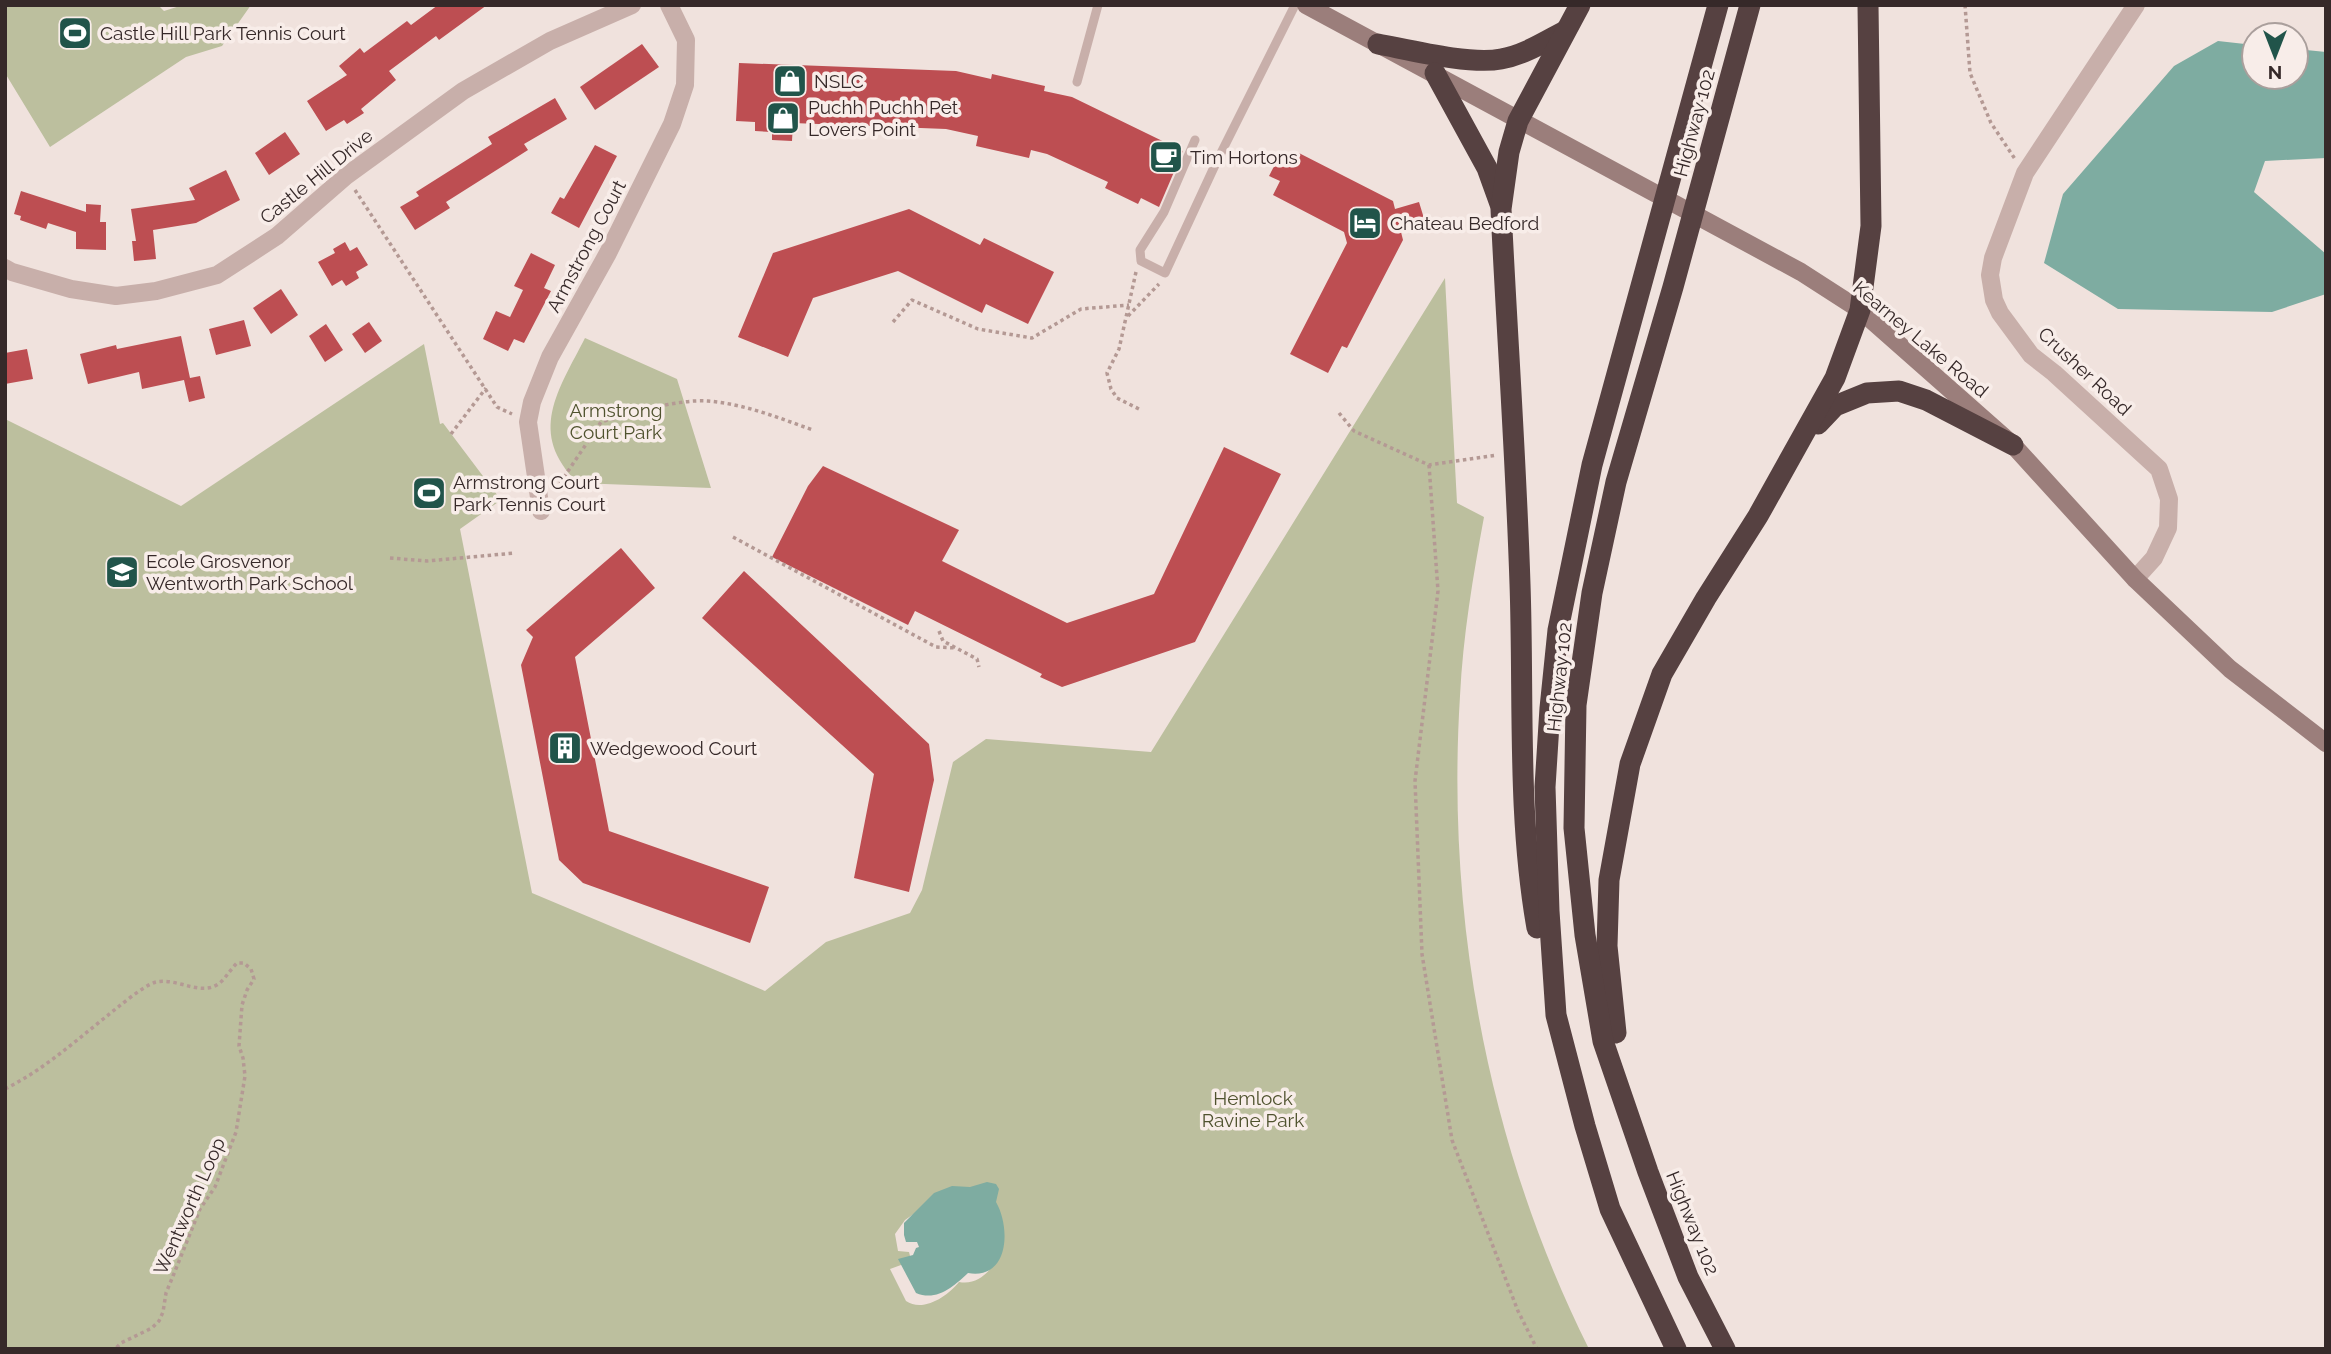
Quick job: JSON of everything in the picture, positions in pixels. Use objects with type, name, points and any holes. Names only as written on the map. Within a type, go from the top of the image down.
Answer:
[{"type":"highway","points":[[1556,1015],[1537,925],[1525,837],[1520,586],[1502,209],[1509,152],[1518,121],[1580,5]]},
{"type":"highway","name":"Highway 102","points":[[1675,1349],[1610,1209],[1578,1103],[1556,1015],[1545,787],[1558,630],[1592,465],[1718,5]]},
{"type":"highway","name":"Highway 102","points":[[1725,1349],[1688,1277],[1648,1172],[1604,1041],[1585,935],[1574,828],[1576,705],[1592,593],[1616,482],[1750,5]]},
{"type":"highway","points":[[1628,1111],[1612,1010],[1607,946],[1609,880],[1630,764],[1662,674],[1758,516],[1835,378],[1860,310],[1871,226],[1868,5]]},
{"type":"highway","points":[[1378,44],[1462,58],[1499,59],[1533,49],[1565,31]]},
{"type":"highway","points":[[1435,74],[1487,168],[1502,209]]},
{"type":"highway","points":[[1797,446],[1835,406],[1867,393],[1899,391],[1926,400],[2013,445]]},
{"type":"main road","name":"Kearney Lake Road","points":[[1306,5],[1801,272],[1860,310],[2013,445],[2135,579],[2230,669],[2326,743]]},
{"type":"street","name":"Castle Hill Drive","points":[[5,268],[71,289],[116,296],[156,291],[217,275],[277,236],[346,176],[463,91],[550,41],[632,5]]},
{"type":"street","name":"Armstrong Court","points":[[541,511],[528,422],[532,402],[550,357],[608,253],[672,124],[685,85],[686,40],[669,5]]},
{"type":"street","name":"Crusher Road","points":[[2135,579],[2154,558],[2168,528],[2169,499],[2159,469],[2031,355],[2000,313],[1994,300],[1990,275],[1993,258],[2025,173],[2136,5]]},
{"type":"lane","points":[[1077,82],[1098,5]]},
{"type":"lane","points":[[1195,140],[1164,212],[1140,250],[1141,261],[1165,273],[1216,163],[1295,5]]},
{"type":"path","points":[[1965,5],[1970,73],[1977,93],[1991,123],[2025,173]]},
{"type":"path","points":[[346,176],[497,407],[528,422]]},
{"type":"path","points":[[1141,261],[1133,278],[1119,349],[1107,373],[1111,389],[1117,398],[1141,410]]},
{"type":"path","points":[[1127,317],[1155,290],[1165,273]]},
{"type":"path","points":[[893,322],[912,300],[978,329],[1032,338],[1081,309],[1129,305]]},
{"type":"path","points":[[451,434],[486,388]]},
{"type":"path","points":[[541,511],[601,422],[657,407],[706,401],[746,407],[813,430]]},
{"type":"path","points":[[1339,413],[1354,430],[1429,465],[1513,454]]},
{"type":"path","points":[[1429,465],[1438,591],[1415,780],[1422,954],[1452,1140],[1518,1311],[1537,1349]]},
{"type":"path","points":[[733,537],[936,647],[957,648]]},
{"type":"path","points":[[390,558],[427,561],[515,553]]},
{"type":"path","points":[[939,631],[943,640],[977,659],[979,667]]},
{"type":"path","name":"Wentworth Loop","points":[[5,1089],[33,1075],[155,982],[211,988],[222,981],[237,963],[244,963],[251,969],[254,979],[242,1006],[239,1046],[245,1076],[236,1132],[215,1187],[201,1209],[166,1293],[159,1321],[152,1328],[121,1343],[115,1349]]},
{"type":"green space","points":[[5,5],[158,5],[164,11],[183,5],[251,5],[222,46],[186,57],[50,147],[5,73]]},
{"type":"green space","name":"Hemlock Ravine Park","points":[[1445,278],[1457,503],[1484,517],[1469,606],[1460,696],[1457,780],[1460,864],[1468,948],[1481,1031],[1500,1113],[1524,1193],[1554,1272],[1589,1349],[5,1349],[5,419],[181,506],[424,344],[440,424],[443,423],[501,500],[460,529],[532,893],[765,991],[826,942],[910,913],[922,890],[953,762],[986,739],[1151,752]],"holes":[[[918,1211],[996,1262],[980,1278],[971,1282],[959,1282],[942,1297],[920,1305],[906,1301],[890,1269],[901,1265],[910,1256],[909,1252],[898,1251],[895,1234],[905,1220]]]},
{"type":"green space","name":"Armstrong Court Park","points":[[585,338],[677,379],[711,488],[578,483],[563,465],[554,447],[551,429],[557,394]]},
{"type":"water","points":[[2218,41],[2240,43],[2240,91],[2310,91],[2310,50],[2326,52],[2326,158],[2265,161],[2254,192],[2326,254],[2326,294],[2272,312],[2118,309],[2044,263],[2063,194],[2174,66]]},
{"type":"water","points":[[987,1182],[996,1184],[999,1189],[996,1202],[1004,1225],[1005,1238],[999,1260],[992,1269],[982,1273],[968,1273],[938,1294],[931,1296],[916,1293],[898,1259],[913,1255],[919,1247],[917,1242],[906,1242],[904,1223],[934,1193],[952,1186],[970,1187]]},
{"type":"building","points":[[438,5],[487,5],[439,40],[436,36],[389,71],[396,80],[361,109],[364,113],[347,124],[344,120],[326,131],[307,101],[347,75],[339,66],[360,48],[364,53],[407,21],[411,25]]},
{"type":"building","points":[[642,44],[659,67],[595,110],[580,87]]},
{"type":"building","points":[[739,63],[956,71],[991,79],[992,74],[1045,86],[1044,91],[1072,97],[1183,151],[1159,207],[1141,198],[1138,204],[1105,188],[1108,182],[1047,154],[1031,150],[1029,158],[976,146],[978,136],[946,129],[793,123],[792,141],[772,140],[772,132],[755,131],[755,122],[736,121]]},
{"type":"building","points":[[555,98],[567,119],[524,144],[528,150],[446,202],[450,208],[415,230],[400,207],[419,196],[416,192],[492,144],[488,137]]},
{"type":"building","points":[[285,132],[300,154],[269,175],[255,153]]},
{"type":"building","points":[[595,145],[617,156],[579,228],[551,213],[560,197],[564,199]]},
{"type":"building","points":[[1295,151],[1393,201],[1395,209],[1419,202],[1426,225],[1401,232],[1403,240],[1347,348],[1342,346],[1328,373],[1290,354],[1347,243],[1344,232],[1273,195],[1280,181],[1269,176],[1281,153],[1292,158]]},
{"type":"building","points":[[226,170],[240,200],[196,223],[153,230],[156,259],[134,261],[132,241],[136,241],[131,209],[195,200],[189,188]]},
{"type":"building","points":[[21,191],[86,212],[86,204],[101,205],[100,222],[106,222],[106,250],[76,249],[76,232],[48,223],[46,229],[20,220],[21,216],[14,214]]},
{"type":"building","points":[[909,209],[980,245],[984,238],[1054,272],[1028,324],[986,304],[982,313],[898,271],[813,298],[788,357],[738,337],[773,253]]},
{"type":"building","points":[[345,242],[350,251],[357,247],[368,265],[356,272],[359,278],[346,286],[342,280],[332,286],[318,262],[335,253],[333,249]]},
{"type":"building","points":[[531,253],[555,265],[544,288],[551,291],[524,343],[514,339],[508,351],[483,339],[496,311],[510,317],[523,290],[514,286]]},
{"type":"building","points":[[281,289],[298,315],[271,334],[253,308]]},
{"type":"building","points":[[244,320],[251,346],[216,355],[209,329]]},
{"type":"building","points":[[369,322],[382,341],[365,353],[352,334]]},
{"type":"building","points":[[326,324],[343,350],[325,362],[309,336]]},
{"type":"building","points":[[181,336],[190,378],[200,376],[205,398],[189,402],[184,380],[142,389],[139,372],[88,384],[80,354],[116,345],[117,349]]},
{"type":"building","points":[[27,349],[33,379],[5,384],[5,353]]},
{"type":"building","points":[[1224,447],[1281,474],[1195,642],[1062,687],[1040,677],[1042,674],[915,611],[908,625],[772,557],[808,486],[823,466],[959,530],[942,561],[1067,623],[1154,594]]},
{"type":"building","name":"Wedgewood Court","points":[[621,548],[655,588],[575,657],[609,831],[769,887],[750,943],[583,883],[559,860],[521,665],[533,637],[526,630]]},
{"type":"building","name":"Wedgewood Court","points":[[744,571],[929,744],[934,780],[909,892],[854,878],[874,774],[702,618]]},
{"type":"place","name":"Castle Hill Park Tennis Court","points":[[75,33]]},
{"type":"place","name":"NSLC","points":[[790,81]]},
{"type":"place","name":"Puchh Puchh Pet Lovers Point","points":[[783,118]]},
{"type":"place","name":"Tim Hortons","points":[[1166,157]]},
{"type":"place","name":"Chateau Bedford","points":[[1365,223]]},
{"type":"place","name":"Armstrong Court Park Tennis Court","points":[[429,493]]},
{"type":"place","name":"Ecole Grosvenor Wentworth Park School","points":[[122,572]]},
{"type":"place","name":"Wedgewood Court","points":[[565,748]]}]
